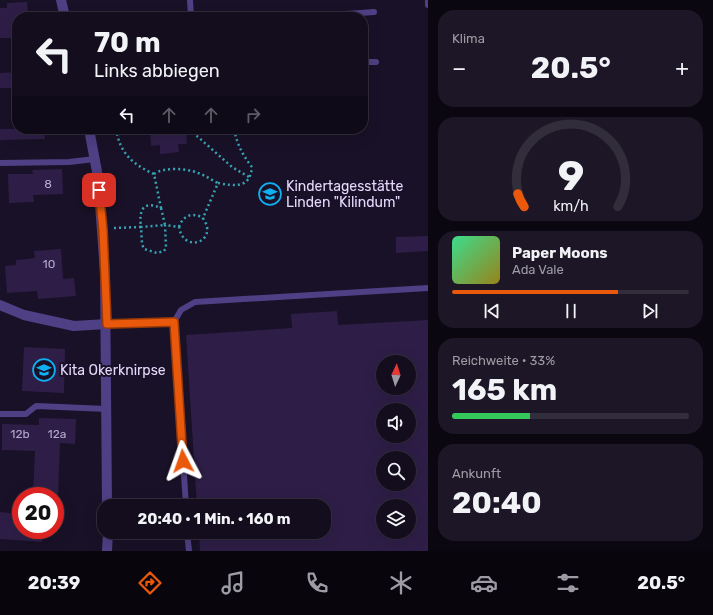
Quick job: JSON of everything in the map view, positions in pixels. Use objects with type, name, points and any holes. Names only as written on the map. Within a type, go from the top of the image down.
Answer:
[{"type":"street","points":[[62,0],[64,12]]},
{"type":"street","points":[[90,134],[95,159],[103,230],[107,324],[108,499]]},
{"type":"street","points":[[0,305],[24,315],[74,326],[107,324]]},
{"type":"street","points":[[106,551],[107,539]]},
{"type":"lane","points":[[190,0],[191,12]]},
{"type":"lane","points":[[428,0],[428,5]]},
{"type":"lane","points":[[368,12],[374,12]]},
{"type":"lane","points":[[368,62],[376,62]]},
{"type":"lane","points":[[0,163],[69,162],[95,159]]},
{"type":"lane","points":[[186,499],[174,322],[181,310],[194,302],[428,288]]},
{"type":"lane","points":[[107,324],[174,322]]},
{"type":"lane","points":[[0,414],[26,414],[36,406],[107,409]]},
{"type":"lane","points":[[188,539],[189,551]]},
{"type":"path","points":[[117,134],[118,142],[127,156],[141,168],[154,174],[163,171],[192,171],[218,183],[233,186],[241,185],[249,177],[252,167],[242,153],[236,134]]},
{"type":"path","points":[[195,134],[232,167],[249,177]]},
{"type":"path","points":[[154,174],[165,225],[166,248],[164,251],[157,252],[144,249],[140,227],[140,215],[142,210],[147,205],[153,204],[161,208]]},
{"type":"path","points":[[203,218],[192,215],[181,220],[179,226],[180,234],[184,240],[190,243],[196,243],[202,240],[206,235],[207,227],[203,218],[218,183]]},
{"type":"path","points":[[103,230],[165,225],[179,226]]},
{"type":"building","points":[[27,2],[28,12],[12,12],[12,38],[0,38],[0,8],[7,8],[7,3]]},
{"type":"building","points":[[12,72],[12,88],[0,88],[0,73]]},
{"type":"building","points":[[0,129],[12,129],[12,134],[44,134],[45,139],[0,140]]},
{"type":"building","points":[[150,134],[186,134],[187,144],[178,144],[179,152],[160,154],[160,145],[151,146]]},
{"type":"building","points":[[62,169],[63,194],[33,195],[34,202],[9,203],[8,174],[33,174],[32,170]]},
{"type":"building","points":[[428,236],[428,251],[396,253],[396,237]]},
{"type":"building","points":[[61,249],[63,279],[74,278],[76,296],[38,299],[37,291],[7,293],[5,266],[16,265],[16,260],[35,258],[34,251]]},
{"type":"building","points":[[337,311],[338,325],[428,320],[428,551],[200,551],[199,539],[331,539],[331,499],[197,499],[186,335],[292,328],[291,314]]},
{"type":"building","name":"Kita Okerknirpse","points":[[24,347],[65,349],[64,393],[22,391]]},
{"type":"building","points":[[39,418],[76,419],[75,444],[60,443],[58,487],[33,487],[35,451],[2,450],[2,424],[39,425]]},
{"type":"building","points":[[0,512],[12,513],[12,539],[42,539],[42,542],[0,539]]},
{"type":"place","name":"Kindertagesstätte Linden \"Kilindum\"","points":[[270,194]]},
{"type":"place","name":"Kita Okerknirpse","points":[[44,370]]},
{"type":"route","points":[[99,190],[103,230],[107,324],[174,322],[183,461]]}]
